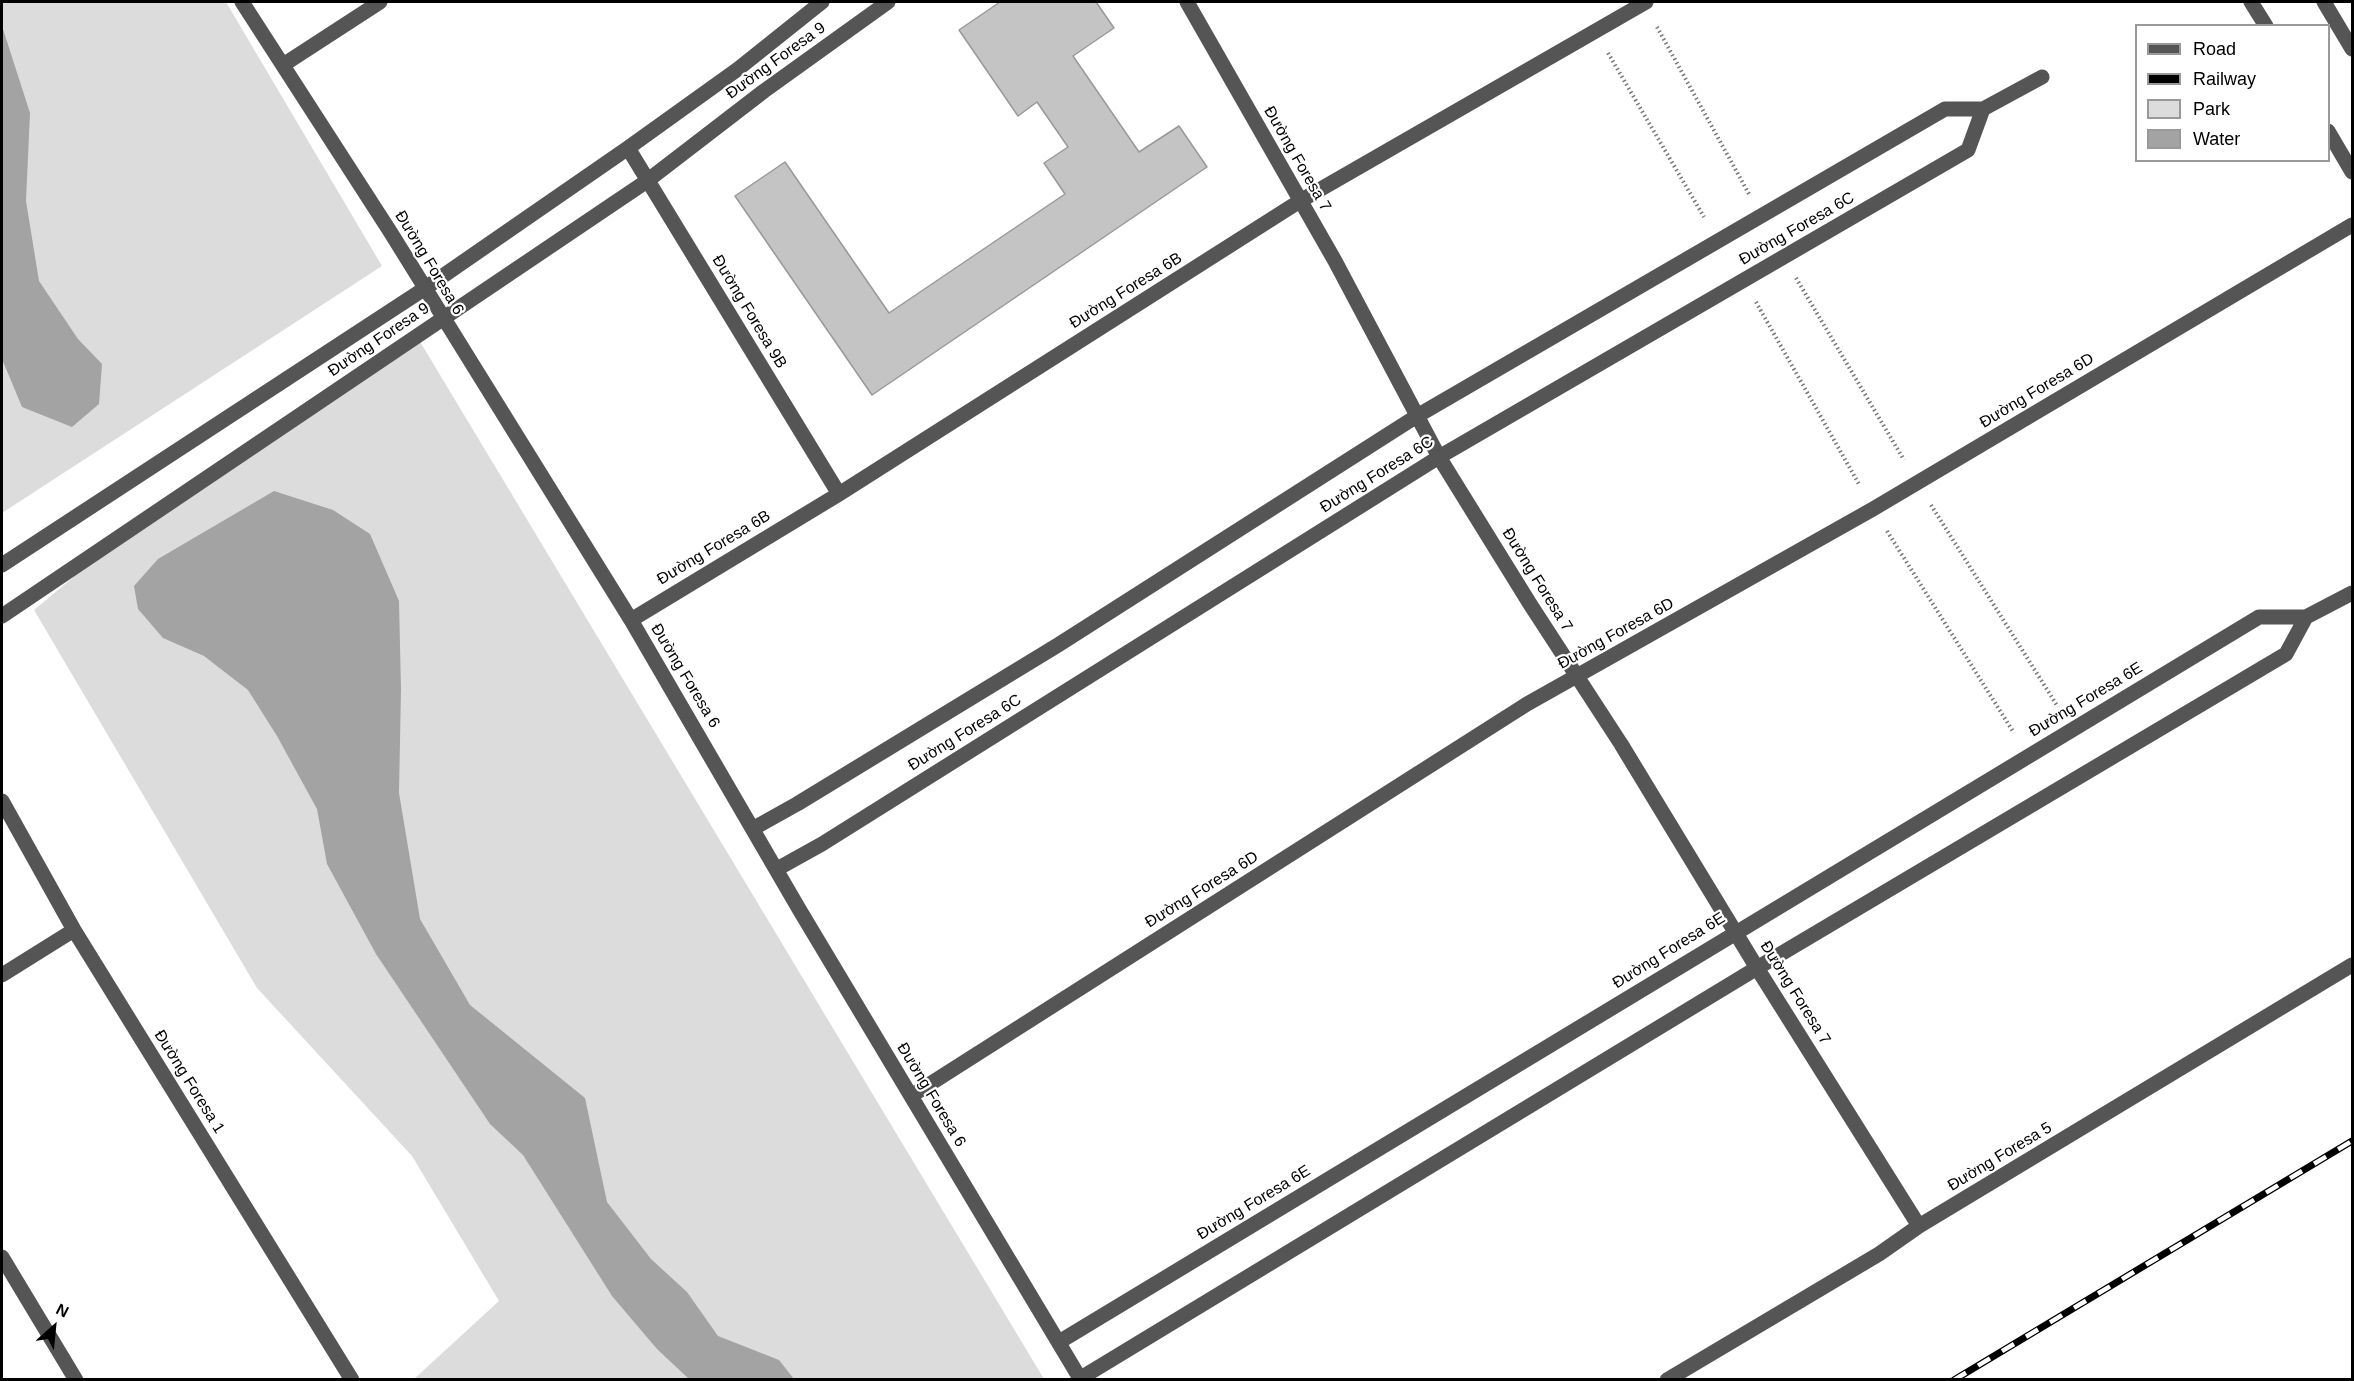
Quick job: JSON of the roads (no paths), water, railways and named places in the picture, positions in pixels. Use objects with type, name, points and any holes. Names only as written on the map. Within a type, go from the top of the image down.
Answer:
[{"type":"street","name":"Đường Foresa 6","points":[[242,2],[391,233],[442,320],[631,620],[911,1096],[1081,1379]]},
{"type":"street","points":[[283,65],[380,2]]},
{"type":"street","name":"Đường Foresa 9","points":[[2,565],[424,290],[738,69],[822,2]]},
{"type":"street","name":"Đường Foresa 9","points":[[2,616],[647,181],[764,91],[888,2]]},
{"type":"street","name":"Đường Foresa 7","points":[[1187,2],[1300,201],[1439,457],[1530,604],[1578,676],[1919,1226]]},
{"type":"street","name":"Đường Foresa 6B","points":[[631,620],[839,494],[1300,201],[1645,2]]},
{"type":"street","points":[[2251,2],[2265,24]]},
{"type":"street","points":[[2324,2],[2352,50]]},
{"type":"street","name":"Đường Foresa 6C","points":[[754,828],[1058,645],[1417,416],[1945,110],[1983,109],[2042,77]]},
{"type":"street","name":"Đường Foresa 6C","points":[[777,869],[832,838],[1439,457],[1968,150],[1983,109]]},
{"type":"street","points":[[2330,134],[2352,172]]},
{"type":"street","name":"Đường Foresa 9B","points":[[628,148],[839,494]]},
{"type":"street","name":"Đường Foresa 6D","points":[[911,1096],[1527,704],[1873,509],[2352,225]]},
{"type":"street","name":"Đường Foresa 6E","points":[[1059,1342],[2259,617],[2306,617],[2352,593]]},
{"type":"street","points":[[1081,1379],[1757,968],[2286,654],[2306,617]]},
{"type":"street","name":"Đường Foresa 1","points":[[2,801],[74,930],[352,1380]]},
{"type":"street","points":[[2,975],[74,930]]},
{"type":"street","name":"Đường Foresa 5","points":[[1666,1380],[1879,1254],[1919,1226],[2352,965]]},
{"type":"street","points":[[4,1267],[76,1380]]},
{"type":"water","points":[[2,26],[30,113],[26,201],[39,281],[78,339],[102,364],[99,404],[72,427],[22,407],[2,359]]},
{"type":"water","points":[[274,491],[333,510],[370,534],[399,601],[401,689],[399,793],[420,919],[470,1005],[585,1098],[607,1202],[651,1259],[687,1292],[718,1336],[779,1360],[794,1379],[689,1379],[657,1349],[612,1296],[523,1155],[490,1124],[376,954],[327,864],[317,809],[277,736],[248,690],[204,656],[163,638],[138,609],[134,586],[158,559]]},
{"type":"railway","points":[[1954,1380],[2352,1141]]}]
